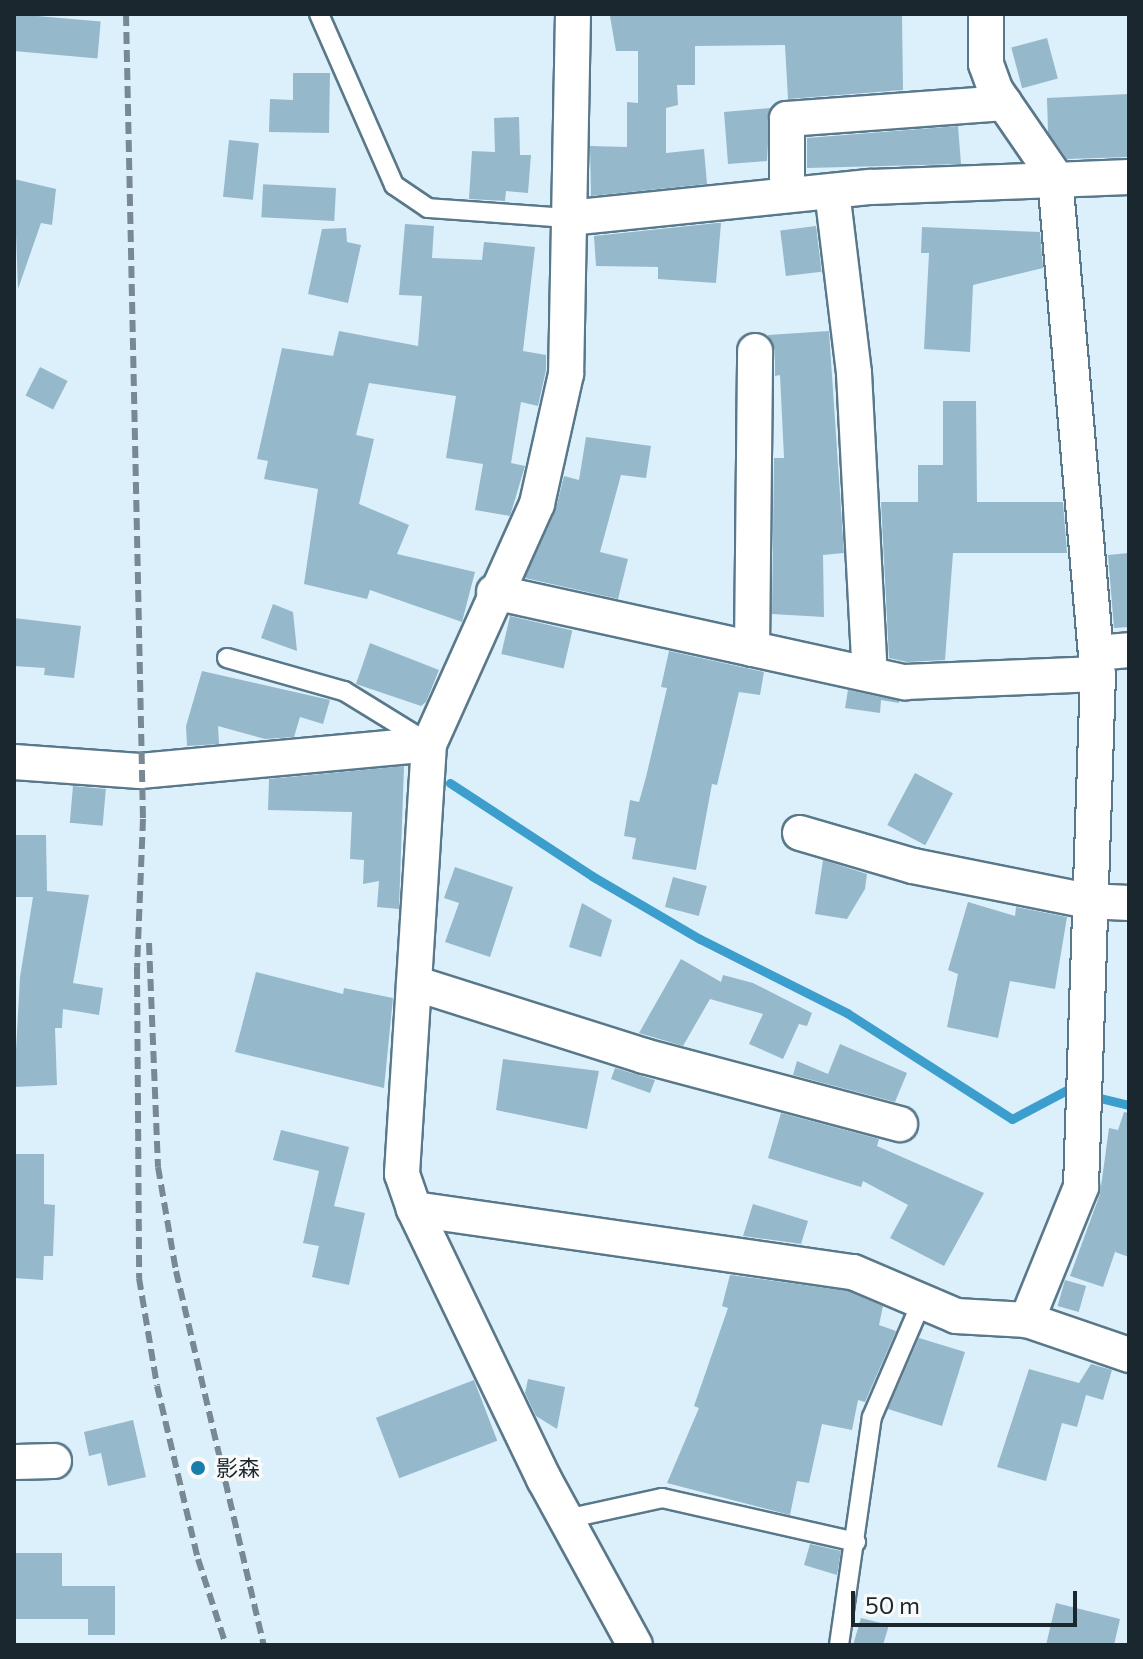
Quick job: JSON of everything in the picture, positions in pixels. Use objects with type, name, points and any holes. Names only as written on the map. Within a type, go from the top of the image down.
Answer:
[{"type":"street","points":[[573,14],[566,374],[537,504],[494,592],[429,744],[402,1174],[414,1209],[566,1519],[635,1645]]},
{"type":"street","points":[[986,14],[986,64],[1004,103],[1055,177],[1108,659],[1088,901],[1090,1010],[1081,1187],[1027,1320]]},
{"type":"street","points":[[787,195],[787,119],[1004,103]]},
{"type":"street","points":[[569,218],[832,191],[1055,177],[1129,177]]},
{"type":"street","points":[[832,191],[854,373],[870,674]]},
{"type":"street","points":[[752,649],[755,351]]},
{"type":"street","points":[[494,592],[905,682],[1108,659]]},
{"type":"street","points":[[14,762],[140,771],[429,744]]},
{"type":"street","points":[[800,833],[913,866],[1088,901],[1129,903]]},
{"type":"street","points":[[414,983],[644,1056],[900,1124]]},
{"type":"street","points":[[414,1209],[853,1272],[956,1316],[1027,1320],[1129,1355]]},
{"type":"street","points":[[14,1462],[54,1461]]},
{"type":"lane","points":[[319,14],[394,185],[428,208],[569,218]]},
{"type":"lane","points":[[227,658],[344,691],[429,744]]},
{"type":"lane","points":[[839,1645],[872,1417],[922,1301]]},
{"type":"lane","points":[[566,1519],[662,1498],[856,1542]]},
{"type":"building","points":[[14,14],[101,22],[97,58],[14,51]]},
{"type":"building","points":[[902,14],[903,90],[788,99],[785,45],[695,46],[695,85],[677,85],[678,105],[666,108],[666,153],[704,149],[707,184],[591,196],[590,146],[627,147],[627,102],[638,103],[638,51],[616,51],[610,16]]},
{"type":"building","points":[[1047,38],[1058,79],[1022,88],[1011,48]]},
{"type":"building","points":[[293,73],[330,73],[329,133],[269,132],[270,99],[293,100]]},
{"type":"building","points":[[1129,94],[1129,157],[1067,159],[1048,132],[1047,98]]},
{"type":"building","points":[[770,108],[767,161],[728,164],[724,112]]},
{"type":"building","points":[[519,117],[520,155],[531,155],[528,193],[506,191],[505,201],[469,199],[472,151],[495,152],[494,118]]},
{"type":"building","points":[[958,126],[961,164],[807,168],[807,138]]},
{"type":"building","points":[[229,140],[259,143],[253,200],[223,197]]},
{"type":"building","points":[[14,179],[56,189],[52,225],[41,223],[18,289]]},
{"type":"building","points":[[263,184],[336,188],[334,221],[261,217]]},
{"type":"building","points":[[721,223],[716,283],[658,279],[658,267],[596,266],[594,236]]},
{"type":"building","points":[[405,224],[434,226],[432,258],[482,260],[484,242],[535,247],[523,351],[546,355],[546,370],[538,406],[521,402],[511,463],[525,466],[510,516],[475,510],[483,464],[446,458],[456,396],[369,383],[356,435],[374,439],[359,504],[409,525],[397,554],[475,572],[462,622],[370,590],[367,599],[304,584],[318,489],[264,479],[268,461],[257,459],[282,348],[333,356],[339,331],[418,346],[422,296],[399,295]]},
{"type":"building","points":[[816,226],[822,272],[786,276],[780,230]]},
{"type":"building","points":[[922,227],[1040,232],[1043,268],[973,285],[970,352],[924,349],[929,253],[921,253]]},
{"type":"building","points":[[346,228],[347,242],[361,245],[348,303],[308,294],[322,229]]},
{"type":"building","points":[[829,331],[844,553],[823,555],[824,617],[772,614],[774,458],[784,458],[780,375],[775,376],[775,350],[768,335]]},
{"type":"building","points":[[40,367],[68,381],[53,410],[25,396]]},
{"type":"building","points":[[943,401],[976,401],[977,502],[1063,502],[1067,553],[953,553],[945,660],[907,662],[889,658],[881,502],[918,502],[918,465],[943,465]]},
{"type":"building","points":[[586,437],[651,446],[646,478],[621,475],[600,552],[628,559],[618,599],[525,578],[555,512],[564,476],[579,480]]},
{"type":"building","points":[[1129,553],[1129,627],[1114,628],[1108,555]]},
{"type":"building","points":[[273,604],[293,612],[297,651],[261,638]]},
{"type":"building","points":[[510,616],[572,630],[564,668],[501,654]]},
{"type":"building","points":[[14,618],[81,626],[74,678],[44,675],[45,668],[14,666]]},
{"type":"building","points":[[370,643],[439,670],[426,702],[421,706],[356,684]]},
{"type":"building","points":[[669,651],[764,672],[760,695],[739,692],[717,785],[712,784],[696,870],[632,859],[636,838],[624,836],[630,800],[639,802],[646,777],[667,688],[661,687]]},
{"type":"building","points":[[202,671],[330,700],[323,724],[300,717],[294,737],[265,739],[218,726],[219,744],[187,746],[186,726]]},
{"type":"building","points":[[848,690],[899,703],[881,700],[880,713],[845,708]]},
{"type":"building","points":[[404,766],[399,909],[377,907],[379,881],[363,884],[364,860],[350,859],[352,812],[268,810],[269,779]]},
{"type":"building","points":[[915,773],[953,793],[925,845],[887,825]]},
{"type":"building","points":[[73,786],[106,789],[103,826],[70,823]]},
{"type":"building","points":[[14,835],[46,835],[47,891],[89,895],[73,983],[103,988],[99,1015],[63,1009],[62,1028],[55,1028],[57,1085],[14,1087],[20,977],[33,897],[14,897]]},
{"type":"building","points":[[823,860],[867,874],[865,889],[847,919],[815,914]]},
{"type":"building","points":[[455,867],[513,887],[490,957],[445,942],[459,903],[444,898]]},
{"type":"building","points":[[673,877],[707,886],[699,916],[665,907]]},
{"type":"building","points":[[968,902],[1015,916],[1016,907],[1067,917],[1055,989],[1010,981],[998,1038],[947,1027],[958,974],[948,970]]},
{"type":"building","points":[[582,903],[612,920],[601,957],[569,947]]},
{"type":"building","points":[[681,959],[721,982],[723,975],[753,983],[812,1013],[807,1026],[799,1024],[783,1059],[749,1044],[763,1014],[710,999],[683,1046],[639,1033]]},
{"type":"building","points":[[256,972],[343,994],[344,988],[393,998],[384,1088],[235,1052]]},
{"type":"building","points":[[840,1044],[907,1073],[895,1102],[793,1075],[797,1061],[828,1074]]},
{"type":"building","points":[[503,1059],[599,1071],[587,1129],[496,1110]]},
{"type":"building","points":[[615,1068],[655,1080],[650,1093],[611,1079]]},
{"type":"building","points":[[1124,1112],[1129,1113],[1129,1257],[1115,1252],[1103,1287],[1070,1276],[1100,1194],[1109,1128],[1118,1130]]},
{"type":"building","points":[[781,1113],[879,1139],[877,1146],[984,1193],[944,1266],[890,1238],[908,1205],[863,1181],[861,1187],[768,1158]]},
{"type":"building","points":[[281,1130],[349,1147],[334,1206],[365,1213],[349,1285],[312,1277],[319,1246],[303,1243],[319,1171],[273,1160]]},
{"type":"building","points":[[14,1154],[44,1154],[44,1204],[55,1205],[53,1256],[44,1256],[43,1280],[14,1278]]},
{"type":"building","points":[[753,1204],[808,1221],[801,1244],[743,1236]]},
{"type":"building","points":[[730,1275],[848,1291],[883,1306],[879,1325],[896,1331],[865,1402],[858,1400],[852,1430],[822,1424],[809,1483],[797,1481],[790,1515],[667,1483],[699,1408],[694,1406],[728,1308],[722,1306]]},
{"type":"building","points":[[1065,1280],[1086,1286],[1079,1312],[1058,1306]]},
{"type":"building","points":[[919,1338],[965,1352],[942,1426],[888,1409]]},
{"type":"building","points":[[1091,1364],[1112,1370],[1103,1400],[1086,1395],[1077,1427],[1062,1423],[1046,1481],[997,1467],[1029,1369],[1079,1383]]},
{"type":"building","points":[[528,1379],[565,1387],[557,1429],[536,1416],[525,1393]]},
{"type":"building","points":[[474,1380],[497,1441],[399,1478],[376,1418]]},
{"type":"building","points":[[133,1420],[146,1477],[108,1486],[101,1453],[89,1456],[84,1432]]},
{"type":"building","points":[[810,1544],[841,1551],[837,1575],[804,1565]]},
{"type":"building","points":[[14,1553],[62,1553],[62,1586],[115,1586],[115,1635],[88,1635],[88,1619],[14,1619]]},
{"type":"building","points":[[1056,1603],[1120,1619],[1114,1645],[1046,1645]]},
{"type":"building","points":[[861,1618],[889,1625],[883,1645],[853,1645]]},
{"type":"waterway","points":[[450,783],[592,876],[700,939],[847,1013],[1012,1119],[1067,1090],[1129,1105]]},
{"type":"railway","points":[[126,14],[143,819],[137,967],[139,1278],[157,1386],[198,1559],[226,1645]]},
{"type":"railway","points":[[149,943],[158,1167],[176,1271],[264,1645]]},
{"type":"place","name":"影森","points":[[198,1468]]}]
